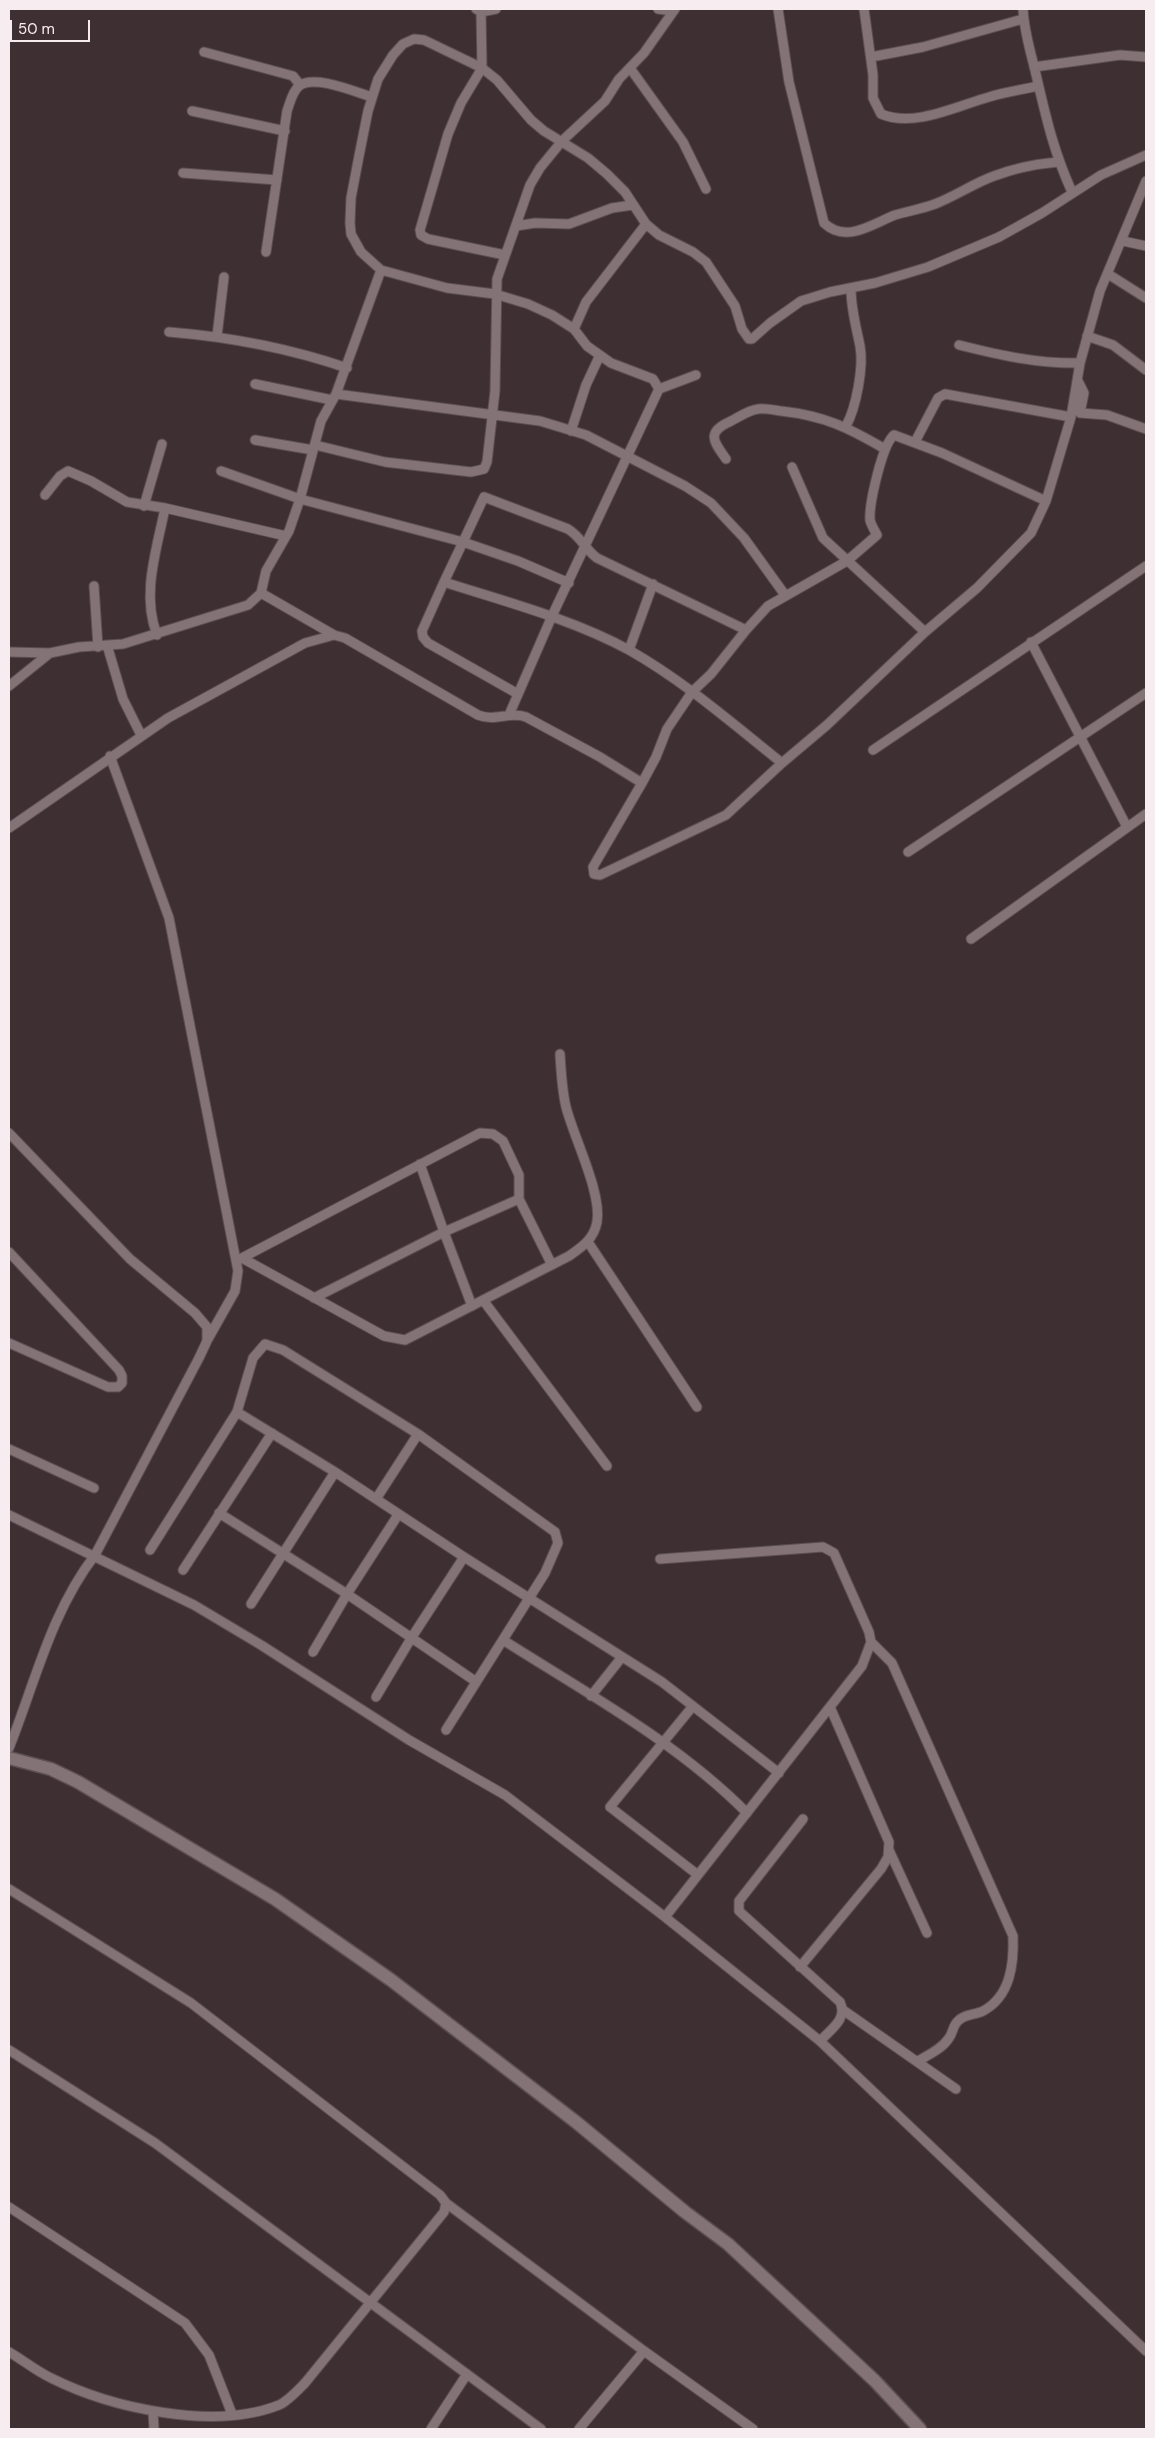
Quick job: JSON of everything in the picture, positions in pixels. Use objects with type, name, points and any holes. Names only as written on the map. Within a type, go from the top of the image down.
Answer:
[{"type":"street","points":[[496,9],[479,10],[482,68],[461,103],[448,134],[420,230],[421,234],[428,239],[505,255]]},
{"type":"street","points":[[658,9],[674,10]]},
{"type":"street","points":[[778,9],[788,82],[824,222],[832,231],[848,232],[870,228],[896,215],[932,205],[996,175],[1020,167],[1058,162]]},
{"type":"street","points":[[864,9],[871,56],[873,98],[881,114],[890,118],[899,119],[927,114],[1038,86]]},
{"type":"street","points":[[1023,9],[1023,19],[1038,86],[1058,162],[1072,192]]},
{"type":"street","points":[[255,440],[314,448],[385,462],[478,472],[484,469],[488,462],[495,391],[495,294],[497,279],[530,185],[540,168],[562,141],[605,101],[619,79],[644,53],[674,10]]},
{"type":"street","points":[[871,56],[923,47],[1023,19]]},
{"type":"street","points":[[659,390],[653,379],[611,363],[587,346],[574,329],[552,315],[528,304],[495,294],[447,288],[381,270],[360,252],[354,243],[350,223],[351,198],[372,97],[378,79],[393,55],[403,44],[414,39],[424,40],[482,68],[497,80],[544,131],[588,158],[607,174],[625,192],[646,224],[659,235],[694,252],[706,262],[735,306],[742,329],[749,339],[752,339],[770,323],[801,301],[928,267],[999,237],[1042,213],[1101,175],[1146,154]]},
{"type":"street","points":[[204,52],[293,76],[300,85]]},
{"type":"street","points":[[1034,67],[1120,55],[1146,57]]},
{"type":"street","points":[[630,68],[683,142],[706,189]]},
{"type":"street","points":[[266,252],[287,112],[295,91],[300,85],[310,82],[325,83],[372,97]]},
{"type":"street","points":[[192,111],[285,131]]},
{"type":"street","points":[[182,173],[277,180]]},
{"type":"street","points":[[1046,502],[914,442],[894,435],[885,449],[876,479],[870,521],[876,535],[847,561],[768,606],[717,667],[692,692],[667,729],[656,757],[593,867],[594,874],[600,875],[609,871],[726,815],[925,632],[976,588],[1031,534],[1046,502],[1071,417],[1080,363],[1100,291],[1123,241],[1146,181]]},
{"type":"street","points":[[516,226],[535,223],[569,224],[612,208],[633,206]]},
{"type":"street","points":[[574,329],[586,302],[646,224]]},
{"type":"street","points":[[1123,241],[1146,246]]},
{"type":"street","points":[[9,652],[50,653],[79,647],[122,644],[248,605],[261,594],[266,571],[286,536],[300,499],[321,420],[334,397],[346,368],[381,270]]},
{"type":"street","points":[[1108,274],[1146,298]]},
{"type":"street","points":[[217,336],[224,277]]},
{"type":"street","points":[[846,426],[855,409],[861,356],[851,311],[851,289]]},
{"type":"street","points":[[170,332],[217,336],[299,354],[346,368]]},
{"type":"street","points":[[1088,336],[1113,345],[1146,370]]},
{"type":"street","points":[[959,345],[1024,360],[1054,364],[1080,363]]},
{"type":"street","points":[[571,431],[586,385],[600,355]]},
{"type":"street","points":[[509,715],[552,616],[659,390],[696,375]]},
{"type":"street","points":[[1078,381],[1084,393],[1080,413],[1107,415],[1146,429]]},
{"type":"street","points":[[255,384],[334,397],[540,421],[586,435],[685,486],[711,503],[744,538],[785,595]]},
{"type":"street","points":[[914,442],[938,398],[945,394],[1071,417]]},
{"type":"street","points":[[726,459],[714,440],[714,434],[719,427],[758,409],[809,414],[846,426],[885,449]]},
{"type":"street","points":[[144,506],[162,444]]},
{"type":"street","points":[[792,467],[823,538],[925,632]]},
{"type":"street","points":[[45,495],[60,476],[68,471],[91,481],[118,499],[144,506],[166,508],[286,536]]},
{"type":"street","points":[[221,471],[300,499],[463,542],[518,561],[569,583]]},
{"type":"street","points":[[518,694],[428,643],[422,637],[422,631],[484,497],[568,529],[577,534],[585,549],[597,558],[746,630]]},
{"type":"street","points":[[157,634],[151,612],[151,582],[166,508]]},
{"type":"street","points":[[873,750],[1146,566]]},
{"type":"street","points":[[444,582],[552,616],[629,650],[692,692],[782,762]]},
{"type":"street","points":[[629,650],[653,584]]},
{"type":"street","points":[[94,586],[102,646],[123,699],[141,736]]},
{"type":"street","points":[[261,594],[334,635],[345,638],[478,715],[488,719],[498,719],[518,714],[526,717],[600,757],[642,783]]},
{"type":"street","points":[[9,828],[110,756],[168,718],[305,643],[334,635]]},
{"type":"street","points":[[1031,642],[1127,827]]},
{"type":"street","points":[[9,686],[50,653]]},
{"type":"street","points":[[908,852],[1146,693]]},
{"type":"street","points":[[9,1748],[62,1608],[76,1579],[95,1555],[235,1291],[238,1279],[239,1259],[169,918],[110,756]]},
{"type":"street","points":[[971,939],[1146,814]]},
{"type":"street","points":[[239,1259],[384,1336],[396,1340],[405,1340],[552,1265],[588,1242],[597,1223],[598,1206],[566,1108],[561,1082],[560,1054]]},
{"type":"street","points":[[239,1259],[480,1132],[494,1134],[503,1141],[519,1175],[519,1200],[552,1265]]},
{"type":"street","points":[[9,1133],[130,1259],[195,1313],[207,1327],[207,1341]]},
{"type":"street","points":[[420,1164],[472,1306]]},
{"type":"street","points":[[314,1298],[444,1232],[519,1200]]},
{"type":"street","points":[[588,1242],[697,1407]]},
{"type":"street","points":[[9,1252],[119,1370],[122,1376],[122,1383],[118,1387],[108,1387],[9,1343]]},
{"type":"street","points":[[483,1300],[607,1466]]},
{"type":"street","points":[[150,1550],[238,1412],[252,1358],[265,1344],[283,1350],[418,1434],[555,1532],[558,1543],[546,1572],[475,1681],[446,1730]]},
{"type":"street","points":[[238,1412],[662,1682],[779,1773]]},
{"type":"street","points":[[183,1570],[218,1513],[272,1433]]},
{"type":"street","points":[[376,1499],[418,1434]]},
{"type":"street","points":[[9,1448],[94,1488]]},
{"type":"street","points":[[251,1604],[335,1472]]},
{"type":"street","points":[[218,1513],[347,1594],[475,1681]]},
{"type":"street","points":[[312,1652],[398,1514]]},
{"type":"street","points":[[9,1515],[95,1555],[194,1605],[261,1645],[409,1740],[505,1795],[665,1917],[820,2041],[1146,2351]]},
{"type":"street","points":[[660,1558],[823,1547],[834,1553],[869,1632],[871,1642],[862,1666],[665,1917]]},
{"type":"street","points":[[376,1697],[464,1557]]},
{"type":"street","points":[[503,1640],[661,1743],[728,1795],[747,1813]]},
{"type":"street","points":[[871,1642],[892,1663],[1013,1936],[1014,1958],[1008,1983],[1000,1996],[985,2010],[965,2016],[957,2022],[950,2038],[941,2047],[918,2062]]},
{"type":"street","points":[[591,1696],[622,1657]]},
{"type":"street","points":[[693,1706],[610,1807],[698,1875]]},
{"type":"street","points":[[800,1967],[881,1869],[889,1850],[889,1842],[830,1707]]},
{"type":"street","points":[[9,1758],[50,1769],[78,1782],[275,1899],[391,1980],[576,2122],[728,2244],[875,2382],[920,2429]]},
{"type":"street","points":[[803,1819],[739,1900],[739,1911],[840,2002],[844,2010],[956,2089]]},
{"type":"street","points":[[889,1850],[927,1933]]},
{"type":"street","points":[[9,1889],[191,2003],[440,2195],[446,2203],[644,2352],[753,2429]]},
{"type":"street","points":[[820,2041],[842,2018],[844,2010]]},
{"type":"street","points":[[9,2050],[155,2143],[542,2429]]},
{"type":"street","points":[[9,2352],[50,2378],[83,2392],[100,2399],[153,2412],[214,2416],[281,2405],[305,2383],[444,2212],[446,2203]]},
{"type":"street","points":[[9,2207],[185,2324],[209,2355],[232,2414]]},
{"type":"street","points":[[579,2429],[644,2352]]},
{"type":"street","points":[[431,2429],[467,2374]]},
{"type":"street","points":[[153,2412],[154,2429]]}]
